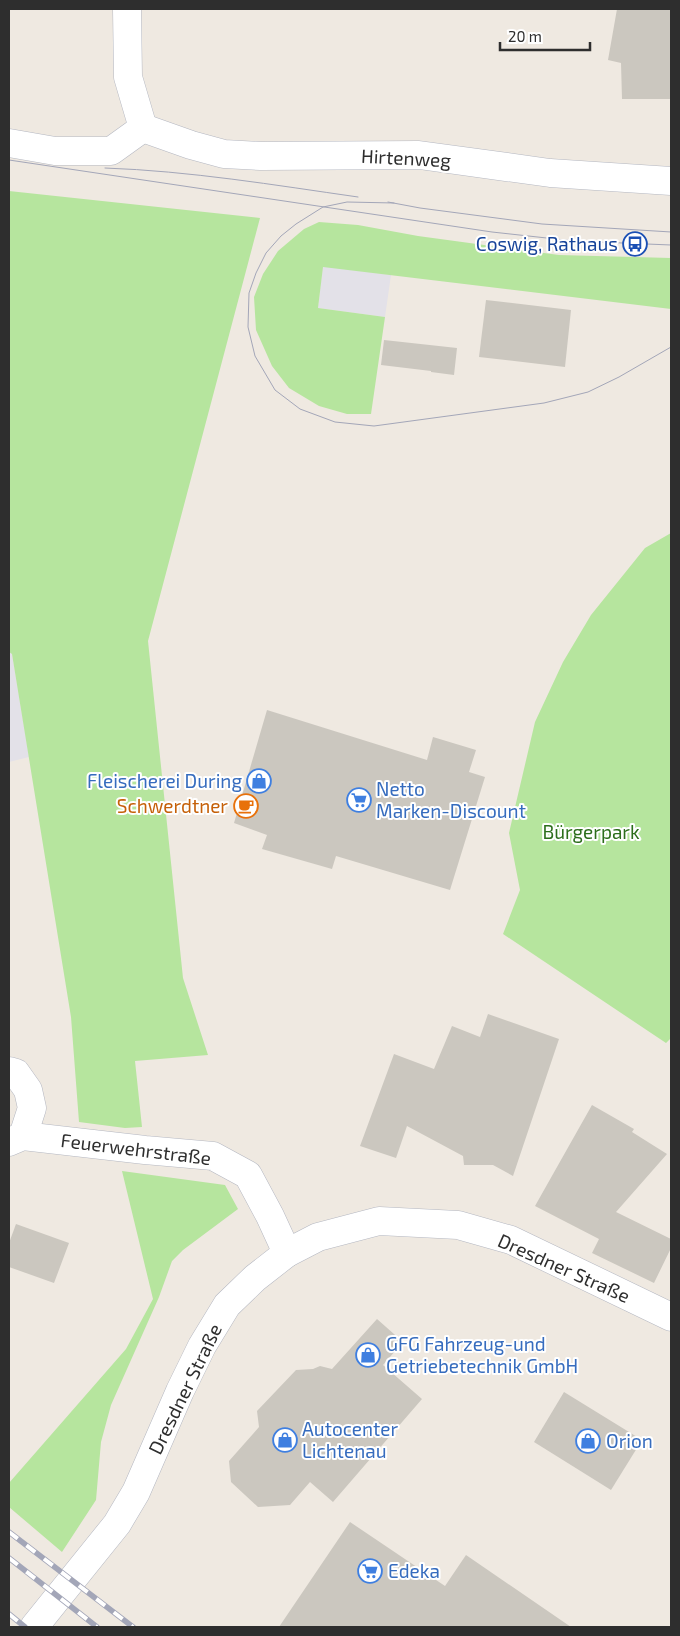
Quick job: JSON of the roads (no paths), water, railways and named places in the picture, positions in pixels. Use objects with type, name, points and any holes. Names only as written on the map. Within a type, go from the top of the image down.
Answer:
[{"type":"street","points":[[9,143],[55,150],[110,151],[143,128],[128,77],[127,9]]},
{"type":"street","name":"Hirtenweg","points":[[143,128],[191,146],[224,154],[261,156],[420,156],[550,173],[671,181]]},
{"type":"street","name":"Feuerwehrstraße","points":[[9,1071],[16,1073],[28,1090],[32,1108],[16,1139],[212,1156],[248,1175],[287,1253]]},
{"type":"street","name":"Dresdner Straße","points":[[34,1627],[117,1524],[136,1492],[202,1346],[227,1305],[255,1278],[287,1253],[318,1237],[378,1221],[458,1225],[511,1240],[671,1318]]},
{"type":"tram line","points":[[9,160],[492,232],[574,241],[671,245]]},
{"type":"tram line","points":[[105,168],[200,175],[358,197]]},
{"type":"tram line","points":[[394,203],[347,202],[323,207],[281,236],[266,253],[256,273],[249,293],[248,327],[255,356],[275,390],[300,409],[335,422],[374,426],[544,403],[588,392],[619,377],[671,347]]},
{"type":"tram line","points":[[388,202],[542,224],[671,232]]},
{"type":"railway","points":[[9,1532],[133,1627]]},
{"type":"railway","points":[[9,1558],[97,1627]]},
{"type":"railway","points":[[9,1614],[25,1627]]},
{"type":"place","name":"Coswig, Rathaus","points":[[635,244]]},
{"type":"place","name":"Fleischerei During","points":[[259,781]]},
{"type":"place","name":"Netto Marken-Discount","points":[[359,800]]},
{"type":"place","name":"Schwerdtner","points":[[246,806]]},
{"type":"place","name":"GFG Fahrzeug-und Getriebetechnik GmbH","points":[[368,1355]]},
{"type":"place","name":"Autocenter Lichtenau","points":[[285,1440]]},
{"type":"place","name":"Orion","points":[[588,1441]]},
{"type":"place","name":"Edeka","points":[[370,1571]]},
{"type":"park label","name":"Bürgerpark","points":[[591,832]]}]
